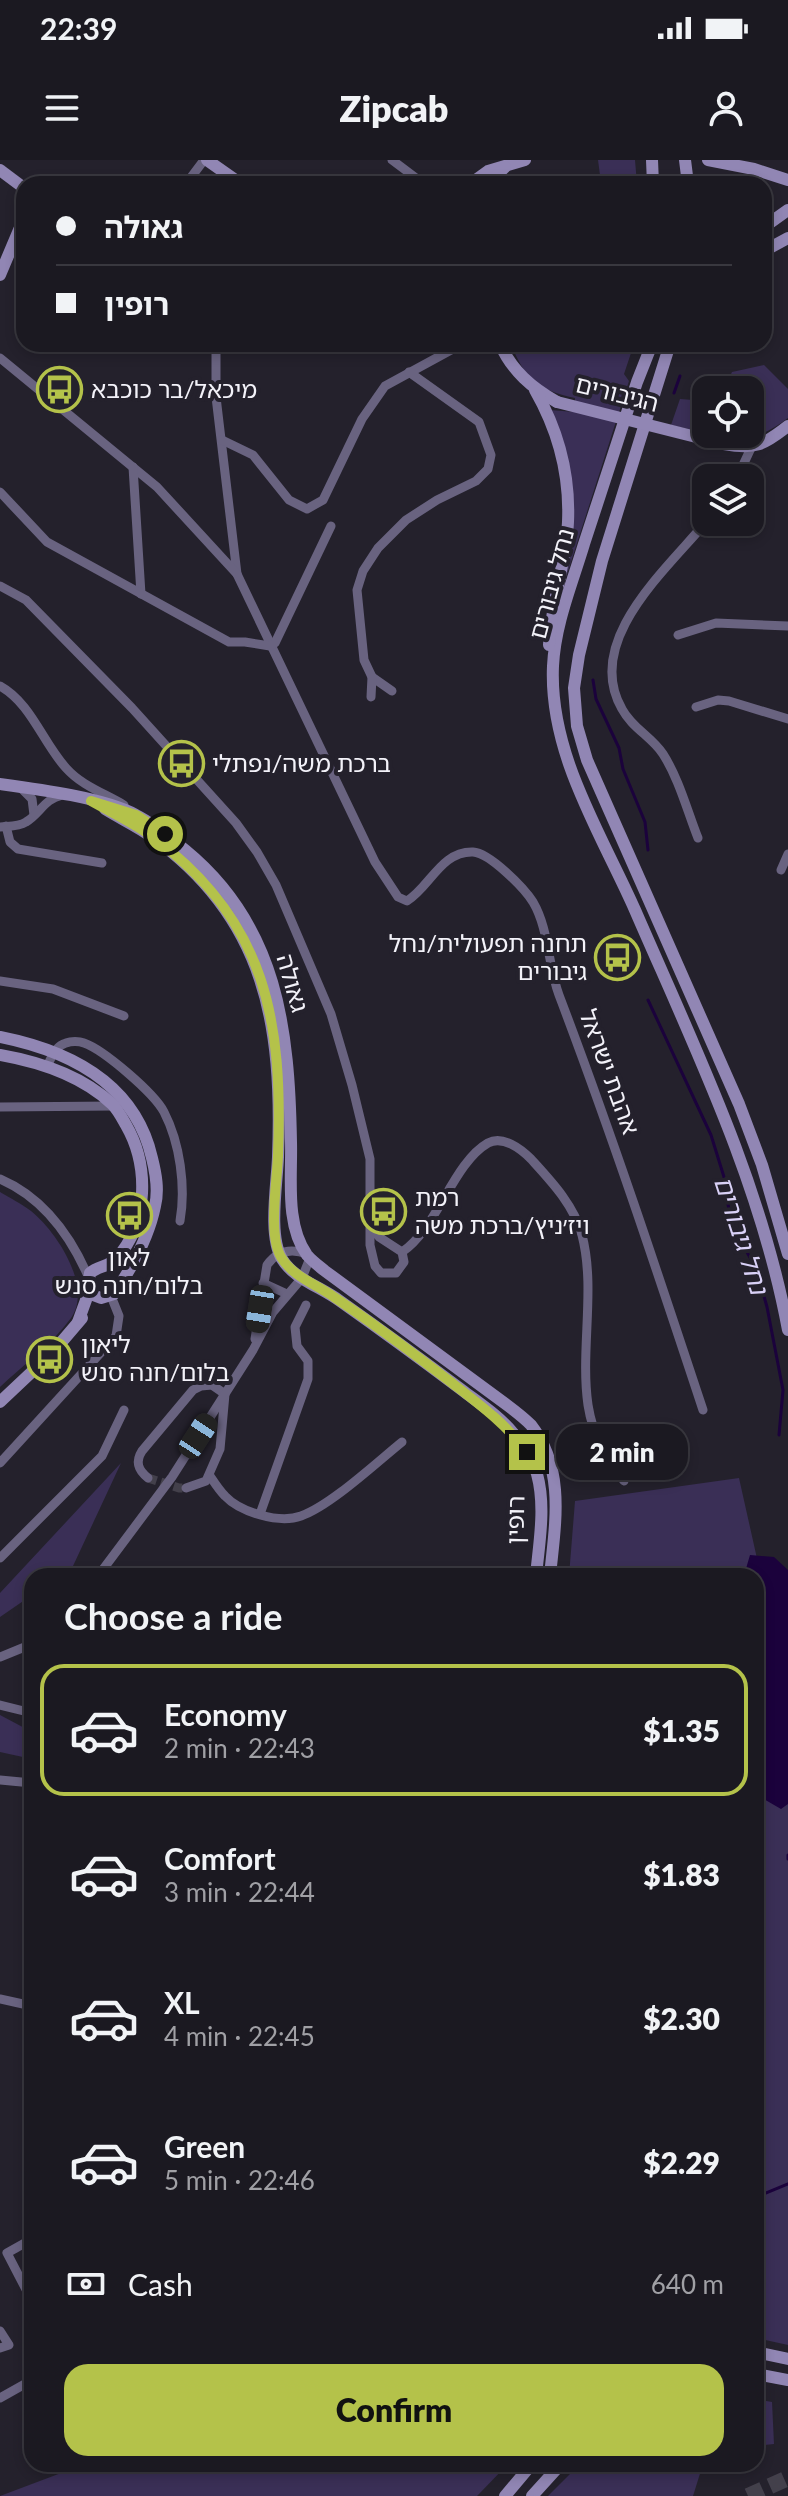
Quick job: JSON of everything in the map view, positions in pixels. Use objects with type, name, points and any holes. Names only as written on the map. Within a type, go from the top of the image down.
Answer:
[{"type":"street","points":[[193,176],[206,160],[229,176]]},
{"type":"street","points":[[392,160],[413,176]]},
{"type":"street","points":[[479,176],[525,160]]},
{"type":"street","points":[[708,160],[754,169],[788,180]]},
{"type":"street","points":[[497,176],[508,165]]},
{"type":"street","points":[[3,259],[16,234]]},
{"type":"street","points":[[216,352],[216,397],[237,574]]},
{"type":"street","points":[[222,440],[253,455],[289,500],[307,509],[323,500],[362,419],[385,386],[447,352]]},
{"type":"street","name":"הגיבורים","points":[[505,352],[515,369],[535,390],[557,402],[692,436]]},
{"type":"street","name":"נחל גיבורים","points":[[649,352],[560,619],[553,666],[554,704],[573,774],[673,996],[734,1142],[765,1233],[788,1330]]},
{"type":"street","name":"נחל גיבורים","points":[[667,352],[587,618],[574,688],[577,726],[587,760],[739,1104],[762,1165],[788,1254]]},
{"type":"street","points":[[0,358],[157,487],[237,574],[270,646]]},
{"type":"street","points":[[371,697],[372,677],[364,660],[357,590],[363,571],[378,548],[406,520],[476,481],[488,469],[491,455],[479,422],[409,372]]},
{"type":"street","points":[[535,390],[545,407],[558,443],[566,481],[568,523],[550,624],[554,704]]},
{"type":"street","points":[[764,443],[788,426]]},
{"type":"street","points":[[744,464],[751,448]]},
{"type":"street","points":[[133,467],[141,594]]},
{"type":"street","points":[[0,492],[47,542],[229,642],[270,646],[275,643],[331,526]]},
{"type":"street","points":[[694,536],[632,610],[612,655],[614,684],[620,707],[636,730],[661,751],[676,780],[698,838]]},
{"type":"street","points":[[0,586],[26,600],[83,657],[236,823],[257,852],[276,885],[331,1014],[352,1085],[370,1159],[370,1237],[377,1270],[391,1275],[402,1266],[402,1252]]},
{"type":"street","points":[[678,635],[716,623],[788,626]]},
{"type":"street","name":"אהבת ישראל","points":[[270,646],[375,862],[398,897],[407,901],[416,896],[446,861],[475,852],[488,857],[532,900],[539,913],[554,982],[604,1113],[703,1410]]},
{"type":"street","points":[[372,677],[392,691]]},
{"type":"street","points":[[0,686],[19,701],[55,754],[77,779],[136,815]]},
{"type":"street","points":[[696,707],[718,700],[729,701],[788,719]]},
{"type":"street","name":"גאולה","points":[[0,784],[91,801],[136,815],[165,834],[211,874],[240,909],[256,938],[280,1011],[290,1104],[293,1213],[308,1256]]},
{"type":"street","points":[[18,786],[32,799],[34,815]]},
{"type":"street","points":[[62,795],[49,800],[22,824],[3,826],[6,836],[18,849],[102,863]]},
{"type":"street","name":"גאולה","points":[[91,801],[135,825],[168,850],[214,893],[246,941],[269,1012],[277,1060],[280,1114],[275,1237],[279,1253]]},
{"type":"street","points":[[781,870],[788,854]]},
{"type":"street","points":[[0,981],[53,989],[124,1016]]},
{"type":"street","points":[[0,1037],[54,1051],[112,1086],[131,1107],[147,1136],[157,1176],[156,1204],[148,1232],[119,1284],[0,1402]]},
{"type":"street","points":[[47,1066],[54,1051],[66,1042],[84,1042],[147,1090],[163,1110],[173,1138],[180,1171],[183,1207],[180,1221]]},
{"type":"street","points":[[0,1055],[47,1066],[75,1079],[114,1106],[131,1135],[141,1164],[142,1198],[135,1228],[115,1261],[95,1275],[78,1322]]},
{"type":"street","points":[[0,1107],[114,1106]]},
{"type":"street","points":[[402,1252],[416,1241],[463,1169],[483,1147],[498,1140],[525,1153],[553,1183],[574,1215],[582,1234],[586,1267],[588,1403],[600,1446],[624,1481]]},
{"type":"street","points":[[0,1179],[44,1208],[95,1275],[93,1295],[106,1297],[119,1316],[116,1336],[0,1463]]},
{"type":"street","points":[[371,1222],[376,1234],[402,1252]]},
{"type":"street","points":[[374,1257],[379,1248],[389,1245]]},
{"type":"street","points":[[104,1568],[172,1477],[253,1350],[269,1318],[302,1278],[308,1256],[294,1250],[279,1253],[267,1265],[253,1350]]},
{"type":"street","name":"רופין","points":[[279,1253],[286,1265],[302,1278],[507,1405],[530,1425],[548,1454],[555,1478],[557,1506],[551,1568]]},
{"type":"street","name":"רופין","points":[[308,1256],[438,1364],[511,1430],[537,1472],[542,1502],[537,1568]]},
{"type":"street","points":[[95,1275],[117,1275],[119,1284]]},
{"type":"street","points":[[263,1283],[287,1294]]},
{"type":"street","points":[[260,1514],[308,1379],[308,1361],[297,1346],[295,1327],[306,1305]]},
{"type":"street","points":[[148,1478],[142,1473],[138,1458],[193,1390],[212,1385],[225,1394]]},
{"type":"street","points":[[186,1488],[206,1481],[210,1476],[220,1449],[225,1394]]},
{"type":"street","points":[[0,1558],[102,1456],[124,1410]]},
{"type":"street","points":[[210,1476],[226,1498],[260,1514],[279,1518],[298,1517],[321,1507],[402,1442]]},
{"type":"street","points":[[0,1657],[24,1647]]},
{"type":"street","points":[[0,1705],[24,1711]]},
{"type":"street","points":[[0,1780],[24,1782]]},
{"type":"street","points":[[0,1999],[24,2004]]},
{"type":"street","points":[[24,2243],[3,2255],[24,2288]]},
{"type":"street","points":[[0,2331],[9,2345],[0,2348]]},
{"type":"street","points":[[764,2354],[788,2359]]},
{"type":"street","points":[[764,2376],[788,2380]]},
{"type":"street","points":[[0,2398],[24,2384]]},
{"type":"street","points":[[505,2496],[525,2472]]},
{"type":"street","points":[[532,2496],[554,2472]]},
{"type":"shaded area","points":[[598,160],[635,160],[636,176],[588,176],[600,175]]},
{"type":"shaded area","points":[[515,352],[631,352],[624,374],[629,381],[561,593],[570,543],[550,410],[575,412],[575,398],[542,387],[522,366]]},
{"type":"shaded area","points":[[764,365],[788,389],[788,418],[764,432],[764,376],[730,376],[732,372]]},
{"type":"shaded area","points":[[680,399],[692,400],[692,430],[671,425]]},
{"type":"shaded area","points":[[0,1192],[31,1211],[51,1232],[69,1261],[78,1291],[77,1305],[64,1327],[0,1387]]},
{"type":"shaded area","points":[[121,1463],[73,1566],[24,1568],[24,1600],[0,1617],[0,1593]]},
{"type":"shaded area","points":[[739,1478],[760,1568],[570,1568],[575,1501]]},
{"type":"shaded area","points":[[750,1555],[774,1557],[788,1570],[788,1804],[781,1809],[764,1799],[764,1568],[746,1568]]},
{"type":"shaded area","points":[[764,1576],[788,1629],[788,2345],[764,2340]]},
{"type":"shaded area","points":[[0,1715],[24,1728],[24,1757],[0,1752]]},
{"type":"shaded area","points":[[764,2400],[772,2402],[774,2444],[764,2445]]},
{"type":"shaded area","points":[[64,2472],[500,2472],[477,2496],[0,2496]]},
{"type":"shaded area","points":[[572,2472],[700,2472],[693,2496],[548,2496]]},
{"type":"waterway","points":[[674,393],[680,376]]},
{"type":"waterway","points":[[593,680],[596,699],[619,748],[623,769],[645,822],[648,850]]},
{"type":"waterway","name":"נחל גיבורים","points":[[648,1000],[711,1135],[724,1177],[731,1224],[756,1268],[783,1390],[779,1435]]},
{"type":"waterway","points":[[764,2194],[788,2184]]},
{"type":"tunnel","points":[[148,1478],[186,1488]]},
{"type":"tunnel","points":[[748,2496],[788,2478]]},
{"type":"place","name":"מיכאל/בר כוכבא","points":[[60,390]]},
{"type":"place","name":"ברכת משה/נפתלי","points":[[181,764]]},
{"type":"place","name":"תחנה תפעולית/נחל גיבורים","points":[[618,958]]},
{"type":"place","name":"רמת ויז׳ניץ/ברכת משה","points":[[384,1212]]},
{"type":"place","name":"לאון בלום/חנה סנש","points":[[129,1216]]},
{"type":"place","name":"ליאון בלום/חנה סנש","points":[[50,1359]]},
{"type":"route","points":[[165,834],[136,815],[91,801],[155,838],[214,893],[246,941],[261,980],[277,1060],[280,1114],[275,1237],[282,1259],[302,1278],[333,1296],[481,1405],[511,1430],[527,1452]]}]
